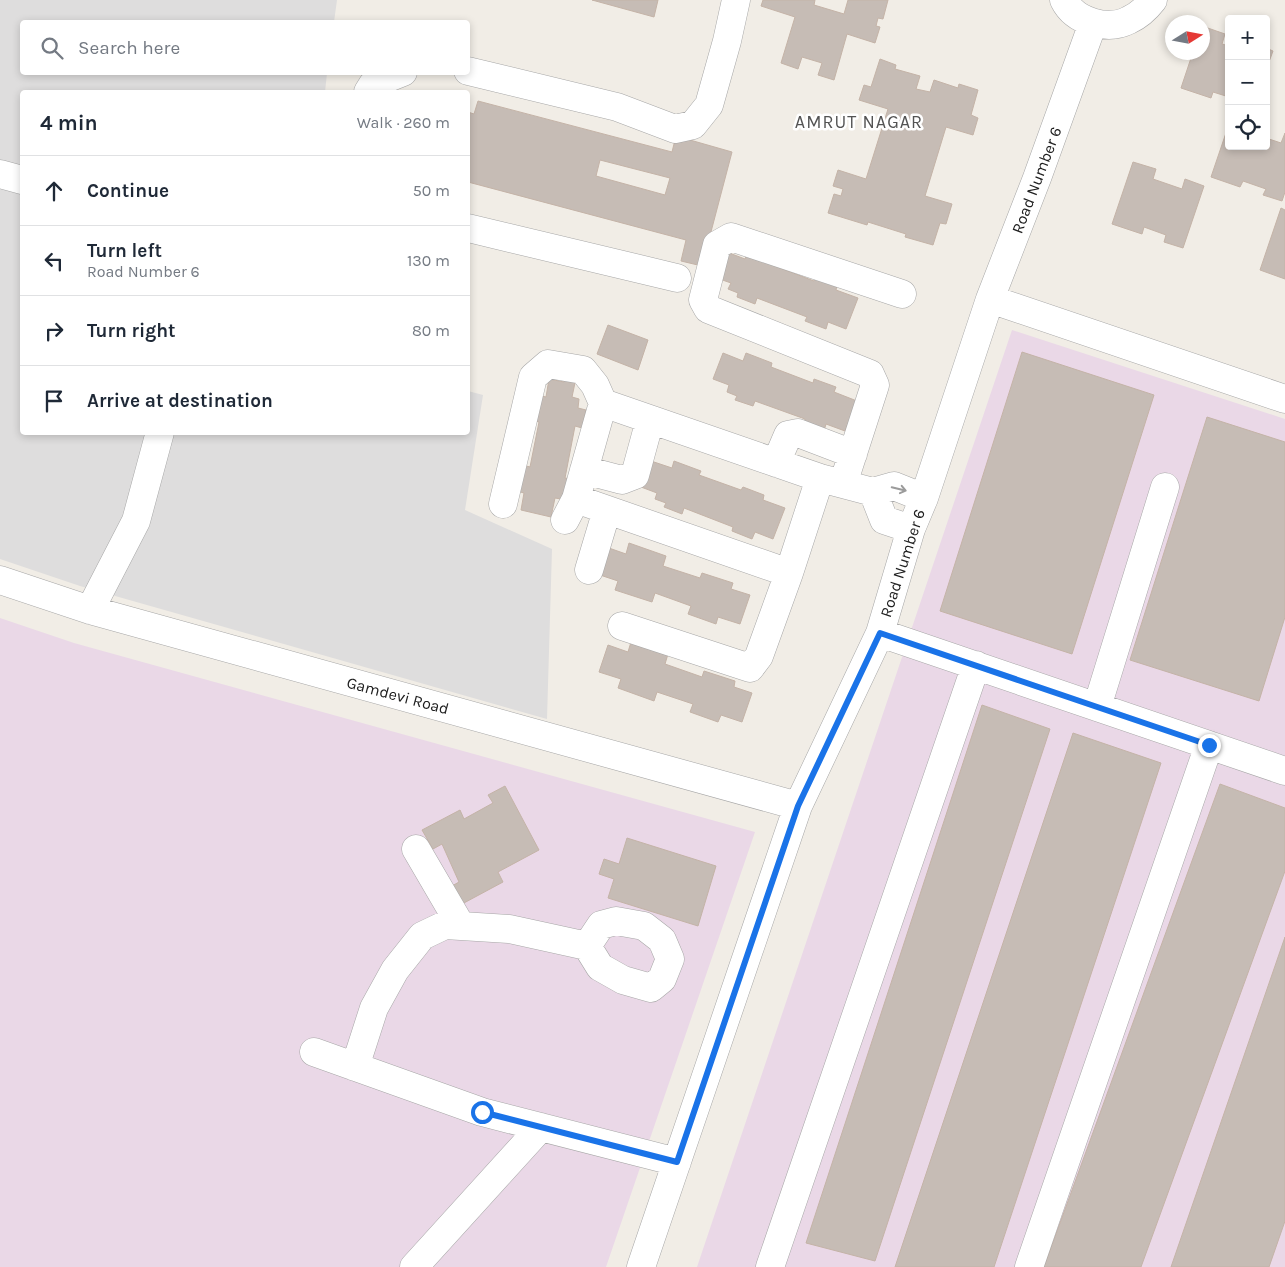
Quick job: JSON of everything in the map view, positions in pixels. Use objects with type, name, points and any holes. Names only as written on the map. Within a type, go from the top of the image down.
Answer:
[{"type":"street","points":[[470,71],[617,108],[675,129],[693,125],[709,105],[736,0]]},
{"type":"street","points":[[1064,0],[1078,16],[1093,23],[1111,25],[1128,22],[1142,13],[1153,0]]},
{"type":"street","name":"Road Number 6","points":[[641,1267],[798,806],[880,633],[910,530],[924,498],[990,299],[1037,178],[1093,23]]},
{"type":"street","points":[[369,90],[373,84],[396,75]]},
{"type":"street","points":[[0,174],[20,179]]},
{"type":"street","points":[[470,228],[677,278]]},
{"type":"street","points":[[622,626],[750,668],[759,656],[789,573],[832,481],[853,454],[875,385],[870,374],[708,309],[703,300],[717,245],[731,237],[902,294]]},
{"type":"street","points":[[990,299],[1285,399]]},
{"type":"street","points":[[503,504],[533,377],[548,364],[583,370],[595,385],[603,403],[571,509],[607,510],[789,573]]},
{"type":"street","points":[[603,403],[776,464],[832,481],[873,492],[894,486],[924,498]]},
{"type":"street","points":[[584,470],[622,480],[635,475],[650,420]]},
{"type":"street","points":[[776,464],[788,435],[798,433],[853,454]]},
{"type":"street","points":[[90,610],[136,521],[159,435]]},
{"type":"street","points":[[1097,707],[1165,487]]},
{"type":"street","points":[[873,492],[884,520],[910,530]]},
{"type":"street","points":[[589,570],[607,510]]},
{"type":"street","name":"Gamdevi Road","points":[[0,580],[90,610],[798,806]]},
{"type":"street","points":[[880,633],[1285,771]]},
{"type":"street","points":[[770,1267],[976,666]]},
{"type":"street","points":[[1029,1267],[1209,745]]},
{"type":"street","points":[[416,850],[461,926]]},
{"type":"street","points":[[355,1066],[374,1008],[396,970],[422,936],[444,926],[461,926],[509,930],[587,946]]},
{"type":"street","points":[[314,1052],[482,1112],[677,1162]]},
{"type":"street","points":[[414,1267],[540,1127]]},
{"type":"shaded area","points":[[0,0],[337,0],[334,20],[20,20],[20,75],[327,75],[325,90],[20,90],[20,435],[470,435],[470,392],[483,395],[465,510],[552,549],[547,719],[80,586],[0,559]]},
{"type":"shaded area","points":[[1012,330],[1285,419],[1285,1267],[697,1267]]},
{"type":"shaded area","points":[[0,618],[74,643],[755,832],[606,1267],[0,1267]]},
{"type":"building","points":[[592,0],[658,0],[654,17]]},
{"type":"building","points":[[763,0],[815,0],[814,5],[844,14],[848,0],[888,0],[883,19],[878,18],[876,26],[880,27],[875,43],[847,34],[834,80],[818,75],[822,63],[802,57],[798,69],[781,63],[795,17],[761,6]]},
{"type":"building","points":[[1210,29],[1225,34],[1222,44],[1225,45],[1225,96],[1213,92],[1211,98],[1181,88],[1190,60],[1210,60]]},
{"type":"building","points":[[880,59],[896,65],[895,69],[920,76],[916,89],[930,92],[934,80],[958,88],[959,84],[978,90],[971,115],[978,118],[973,135],[946,127],[925,196],[952,204],[946,224],[940,223],[933,245],[905,237],[906,234],[868,222],[867,225],[828,213],[834,194],[841,196],[843,189],[833,186],[838,170],[866,179],[888,109],[859,100],[864,85],[871,87]]},
{"type":"building","points":[[478,101],[672,152],[676,136],[732,152],[702,266],[681,261],[686,240],[470,183],[470,113],[474,114]],"holes":[[[600,160],[670,178],[665,195],[596,176]]]},
{"type":"building","points":[[1285,133],[1285,192],[1282,201],[1263,195],[1266,189],[1243,181],[1240,187],[1211,177],[1225,136],[1225,150],[1270,150],[1270,139],[1281,143]]},
{"type":"building","points":[[1133,162],[1156,169],[1153,179],[1182,189],[1185,179],[1204,186],[1183,248],[1164,242],[1166,235],[1144,227],[1142,234],[1112,224]]},
{"type":"building","points":[[1281,208],[1285,210],[1285,279],[1260,270]]},
{"type":"building","points":[[724,251],[745,259],[748,251],[772,265],[814,281],[816,277],[837,285],[836,290],[858,298],[846,329],[828,322],[826,329],[805,321],[807,317],[757,298],[755,304],[737,297],[738,293],[728,289],[731,283],[714,277]]},
{"type":"building","points":[[608,325],[648,340],[638,370],[597,354]]},
{"type":"building","points":[[1022,352],[1154,395],[1072,654],[940,611]]},
{"type":"building","points":[[723,353],[743,361],[746,353],[772,363],[771,367],[813,383],[814,379],[836,387],[834,392],[857,401],[845,431],[826,424],[824,431],[804,423],[805,419],[755,401],[753,406],[735,400],[737,396],[727,392],[729,385],[713,379]]},
{"type":"building","points":[[565,376],[576,378],[572,397],[579,399],[578,408],[586,410],[582,428],[575,426],[565,478],[572,479],[567,500],[555,498],[551,517],[521,510],[524,493],[517,491],[523,465],[530,467],[539,422],[532,420],[537,395],[546,397],[549,379],[564,382]]},
{"type":"building","points":[[1207,417],[1285,442],[1285,617],[1259,701],[1130,660]]},
{"type":"building","points":[[651,461],[672,468],[674,461],[701,471],[699,475],[741,490],[743,487],[764,495],[763,500],[785,508],[773,539],[755,532],[752,539],[732,531],[733,527],[684,508],[682,514],[664,507],[666,503],[655,499],[657,493],[641,487]]},
{"type":"building","points":[[629,543],[666,556],[663,566],[700,578],[702,573],[733,583],[731,589],[750,595],[740,624],[718,617],[716,624],[688,614],[691,606],[655,593],[652,602],[615,590],[618,581],[597,574],[606,547],[626,554]]},
{"type":"building","points":[[631,642],[668,654],[665,664],[702,677],[704,671],[735,681],[734,687],[752,693],[742,722],[721,715],[718,722],[690,712],[693,704],[657,692],[654,701],[618,688],[621,679],[599,672],[608,645],[628,652]]},
{"type":"building","points":[[982,705],[1050,729],[875,1261],[806,1243]]},
{"type":"building","points":[[1073,733],[1161,763],[994,1267],[895,1267]]},
{"type":"building","points":[[1220,784],[1285,808],[1285,871],[1141,1267],[1044,1267]]},
{"type":"building","points":[[505,786],[539,850],[498,872],[503,882],[462,904],[452,886],[459,882],[442,844],[433,849],[422,830],[460,810],[464,819],[493,803],[488,795]]},
{"type":"building","points":[[627,838],[716,866],[698,926],[608,898],[614,879],[599,874],[604,859],[619,864]]},
{"type":"building","points":[[1285,937],[1285,1221],[1269,1267],[1171,1267]]},
{"type":"district","name":"AMRUT NAGAR","points":[[859,122]]},
{"type":"route","points":[[482,1112],[677,1162],[798,806],[880,633],[1209,745]]}]
